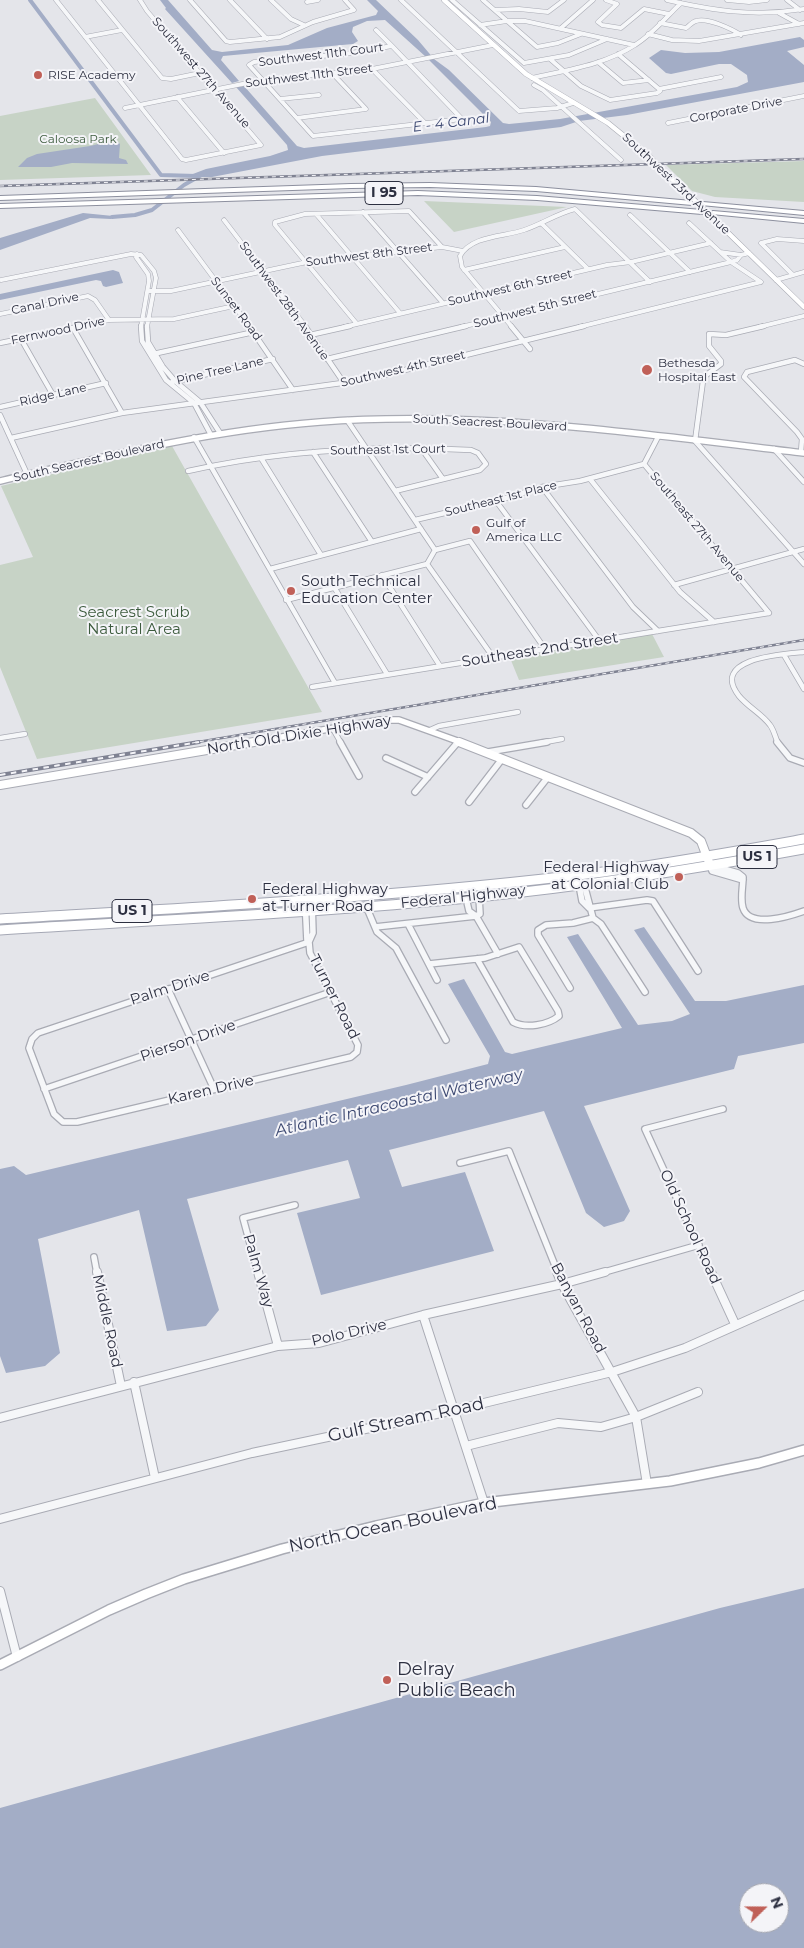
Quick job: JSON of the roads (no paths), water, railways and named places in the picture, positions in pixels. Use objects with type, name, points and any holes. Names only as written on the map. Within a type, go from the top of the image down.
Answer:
[{"type":"highway","name":"I 95","points":[[0,198],[377,185],[536,189],[692,203]]},
{"type":"highway","name":"I 95","points":[[0,206],[352,194],[458,194],[564,200],[702,212]]},
{"type":"highway","points":[[704,204],[804,212]]},
{"type":"highway","points":[[714,217],[804,222]]},
{"type":"main road","name":"Federal Highway","points":[[0,928],[63,926],[309,905],[569,877],[706,857],[804,839]]},
{"type":"main road","name":"Federal Highway","points":[[0,920],[156,910],[309,905],[366,906],[479,897],[581,885],[710,866],[804,848]]},
{"type":"main road","points":[[581,885],[583,878],[596,873]]},
{"type":"main road","points":[[551,888],[566,881],[569,877]]},
{"type":"main road","points":[[63,926],[75,922],[147,916],[156,910]]},
{"type":"main road","points":[[0,928],[10,922],[47,920],[62,916]]},
{"type":"street","points":[[56,0],[184,160],[224,153],[178,97]]},
{"type":"street","points":[[98,0],[162,78],[166,79],[200,73]]},
{"type":"street","name":"Southwest 27th Avenue","points":[[140,0],[147,11],[261,145],[224,153]]},
{"type":"street","points":[[190,0],[226,41],[267,39],[282,36],[304,25],[354,9],[345,0]]},
{"type":"street","points":[[230,0],[267,39]]},
{"type":"street","points":[[271,0],[291,19],[304,25]]},
{"type":"street","points":[[307,2],[318,0]]},
{"type":"street","points":[[401,0],[521,112],[561,107],[573,102]]},
{"type":"street","name":"Southwest 23rd Avenue","points":[[444,0],[532,78],[589,111],[630,139],[688,195],[714,217],[804,307]]},
{"type":"street","points":[[452,0],[520,62],[526,64],[578,52],[607,39]]},
{"type":"street","points":[[483,0],[538,47],[558,43],[582,33]]},
{"type":"street","points":[[495,10],[519,9],[548,12],[564,0]]},
{"type":"street","points":[[561,28],[593,0]]},
{"type":"street","points":[[606,0],[617,4],[598,23],[617,28],[622,27],[642,10],[669,14]]},
{"type":"street","points":[[667,0],[732,14],[759,15],[802,9]]},
{"type":"street","points":[[727,0],[743,2],[767,0]]},
{"type":"street","points":[[787,0],[802,9]]},
{"type":"street","points":[[532,78],[598,62],[618,54],[648,34],[681,3]]},
{"type":"street","points":[[779,13],[788,20],[802,24]]},
{"type":"street","points":[[480,26],[507,20],[525,20],[634,45]]},
{"type":"street","points":[[660,23],[683,28],[702,21],[728,27],[741,35]]},
{"type":"street","points":[[648,34],[672,40],[694,41],[802,24]]},
{"type":"street","points":[[86,37],[122,30]]},
{"type":"street","points":[[262,80],[313,136],[462,119],[376,30]]},
{"type":"street","name":"Southwest 11th Street","points":[[125,108],[262,80],[372,69],[494,45]]},
{"type":"street","name":"Southwest 11th Court","points":[[262,80],[250,66],[250,63],[351,54],[392,46]]},
{"type":"street","points":[[618,54],[659,89]]},
{"type":"street","points":[[550,59],[581,86],[610,100],[657,93],[660,91],[659,89]]},
{"type":"street","points":[[598,62],[623,83],[649,80]]},
{"type":"street","points":[[372,69],[425,124]]},
{"type":"street","points":[[297,118],[365,110],[333,74]]},
{"type":"street","points":[[659,89],[721,77]]},
{"type":"street","points":[[534,85],[621,160]]},
{"type":"street","points":[[280,100],[320,95]]},
{"type":"street","name":"Corporate Drive","points":[[668,123],[804,96]]},
{"type":"street","points":[[530,349],[464,270],[460,261],[463,251],[471,244],[525,230],[559,213],[575,209],[650,282]]},
{"type":"street","points":[[357,324],[275,225],[276,222],[305,214],[409,211],[442,246]]},
{"type":"street","points":[[363,212],[443,303]]},
{"type":"street","points":[[316,214],[400,314]]},
{"type":"street","points":[[630,215],[690,272]]},
{"type":"street","name":"Southwest 28th Avenue","points":[[224,220],[310,334],[344,383]]},
{"type":"street","points":[[541,222],[588,269]]},
{"type":"street","points":[[689,223],[731,262]]},
{"type":"street","name":"Sunset Road","points":[[178,230],[254,332],[293,390]]},
{"type":"street","points":[[793,275],[761,243],[777,239],[804,241]]},
{"type":"street","name":"Southwest 6th Street","points":[[310,334],[588,269],[631,262],[711,243]]},
{"type":"street","name":"Southwest 8th Street","points":[[149,291],[171,291],[307,262],[442,246],[463,251]]},
{"type":"street","points":[[464,270],[566,247]]},
{"type":"street","name":"Southwest 5th Street","points":[[720,252],[741,255],[749,253]]},
{"type":"street","points":[[1,280],[131,254],[141,255],[154,271],[156,278],[146,332],[148,342],[175,381],[200,402],[220,433]]},
{"type":"street","points":[[137,254],[136,257],[149,276],[149,291],[140,336],[149,355],[168,383],[194,403],[211,434]]},
{"type":"street","name":"Southwest 5th Street","points":[[327,359],[731,262],[738,259],[741,255]]},
{"type":"street","name":"Southwest 4th Street","points":[[11,438],[122,412],[364,380],[761,282],[731,262]]},
{"type":"street","points":[[776,280],[804,272]]},
{"type":"street","name":"Canal Drive","points":[[0,314],[88,296],[94,299],[105,317],[109,320]]},
{"type":"street","name":"Fernwood Drive","points":[[0,343],[109,320],[174,319],[234,306]]},
{"type":"street","points":[[804,316],[726,335],[709,334],[708,343],[721,361],[721,364],[705,376],[703,381],[695,441],[804,564]]},
{"type":"street","points":[[783,321],[804,320]]},
{"type":"street","points":[[73,328],[122,412]]},
{"type":"street","points":[[149,355],[254,332]]},
{"type":"street","points":[[21,339],[53,395]]},
{"type":"street","name":"Pine Tree Lane","points":[[168,383],[273,359]]},
{"type":"street","points":[[803,452],[802,439],[797,432],[744,377],[747,372],[799,361],[804,364]]},
{"type":"street","name":"Ridge Lane","points":[[0,407],[106,383]]},
{"type":"street","points":[[0,414],[27,474]]},
{"type":"street","name":"South Seacrest Boulevard","points":[[0,481],[211,434],[347,420],[410,418],[473,420],[803,452]]},
{"type":"street","points":[[347,420],[435,550]]},
{"type":"street","points":[[194,437],[335,683]]},
{"type":"street","name":"Southeast 27th Avenue","points":[[658,437],[644,464],[769,613]]},
{"type":"street","points":[[421,448],[443,479]]},
{"type":"street","name":"Southeast 1st Court","points":[[188,471],[261,458],[313,452],[367,449],[421,448],[471,450],[478,453],[486,464],[480,470],[395,491]]},
{"type":"street","points":[[774,449],[804,482]]},
{"type":"street","points":[[313,452],[372,542]]},
{"type":"street","points":[[261,458],[321,555]]},
{"type":"street","name":"Southeast 1st Place","points":[[415,520],[496,501],[542,487],[590,479],[644,464]]},
{"type":"street","points":[[590,479],[674,585],[714,622]]},
{"type":"street","points":[[542,487],[633,607],[658,630]]},
{"type":"street","points":[[496,501],[598,640]]},
{"type":"street","points":[[270,569],[421,529]]},
{"type":"street","points":[[435,550],[470,542],[545,649]]},
{"type":"street","points":[[674,585],[804,549]]},
{"type":"street","points":[[286,600],[428,564],[435,550]]},
{"type":"street","points":[[428,564],[493,657]]},
{"type":"street","points":[[382,575],[440,666]]},
{"type":"street","points":[[334,587],[387,674]]},
{"type":"street","name":"Southeast 2nd Street","points":[[312,687],[769,613]]},
{"type":"street","points":[[804,652],[748,661],[742,664],[734,673],[733,684],[749,709],[770,724],[774,736],[793,760],[804,763]]},
{"type":"street","points":[[784,655],[804,689]]},
{"type":"street","points":[[430,730],[439,726],[518,712]]},
{"type":"street","name":"North Old Dixie Highway","points":[[0,785],[395,719],[430,730],[691,833],[701,841],[710,866]]},
{"type":"street","points":[[333,729],[359,776]]},
{"type":"street","points":[[0,738],[25,734]]},
{"type":"street","points":[[487,752],[562,739]]},
{"type":"street","points":[[415,792],[458,741]]},
{"type":"street","points":[[386,758],[428,777]]},
{"type":"street","points":[[469,802],[502,758]]},
{"type":"street","points":[[526,805],[548,777]]},
{"type":"street","points":[[710,866],[712,872],[738,877],[743,880],[743,910],[747,915],[773,920],[804,911]]},
{"type":"street","points":[[581,885],[581,899],[584,906],[589,908],[647,900],[653,901],[698,971]]},
{"type":"street","points":[[375,927],[476,916],[480,914],[481,909],[479,897]]},
{"type":"street","points":[[466,898],[469,911],[476,916],[498,954]]},
{"type":"street","name":"Turner Road","points":[[309,905],[307,940],[310,953],[358,1045],[357,1052]]},
{"type":"street","points":[[366,906],[377,932],[396,948],[446,1040]]},
{"type":"street","points":[[589,908],[593,918],[601,924],[645,992]]},
{"type":"street","points":[[570,988],[538,935],[538,930],[546,924],[573,923],[593,918]]},
{"type":"street","points":[[408,924],[437,980]]},
{"type":"street","name":"Palm Drive","points":[[44,1089],[29,1048],[33,1037],[44,1030],[309,942]]},
{"type":"street","points":[[429,964],[476,959],[519,947],[558,1011],[559,1016],[555,1019],[517,1026],[476,959]]},
{"type":"street","points":[[168,989],[214,1090]]},
{"type":"street","name":"Pierson Drive","points":[[44,1089],[331,992]]},
{"type":"street","name":"Karen Drive","points":[[44,1089],[54,1114],[63,1122],[77,1122],[351,1057],[357,1052]]},
{"type":"street","name":"Old School Road","points":[[723,1109],[645,1129],[735,1324]]},
{"type":"street","name":"Banyan Road","points":[[460,1163],[508,1151],[562,1284],[636,1417],[647,1484]]},
{"type":"street","name":"Palm Way","points":[[278,1346],[243,1218],[295,1205]]},
{"type":"street","name":"Polo Drive","points":[[0,1418],[278,1346],[319,1343],[422,1315],[562,1284],[698,1245]]},
{"type":"street","name":"Middle Road","points":[[94,1257],[121,1386]]},
{"type":"street","name":"Gulf Stream Road","points":[[0,1520],[252,1453],[455,1410],[612,1372],[685,1348],[735,1324],[804,1295]]},
{"type":"street","points":[[422,1315],[455,1410],[484,1503]]},
{"type":"street","name":"Middle Road","points":[[134,1382],[154,1478]]},
{"type":"street","points":[[466,1446],[558,1423],[601,1427],[636,1417],[698,1392]]},
{"type":"street","name":"North Ocean Boulevard","points":[[0,1665],[109,1610],[184,1579],[326,1537],[454,1511],[484,1503],[647,1484],[724,1471],[804,1450]]},
{"type":"street","points":[[0,1591],[17,1657]]},
{"type":"water","points":[[160,0],[168,0],[212,50],[222,52],[288,45],[327,28],[376,15],[378,11],[367,0],[376,0],[418,40],[434,59],[449,70],[503,123],[509,124],[560,119],[737,87],[748,82],[747,75],[731,64],[719,64],[671,74],[666,73],[649,58],[661,50],[685,53],[719,52],[800,37],[804,40],[804,47],[787,51],[804,65],[804,82],[627,115],[579,121],[561,127],[322,156],[212,177],[185,177],[206,169],[270,156],[288,150],[287,145],[236,87],[244,86],[297,146],[304,148],[486,127],[490,126],[491,122],[426,57],[385,20],[367,21],[353,27],[352,32],[358,41],[353,44],[223,56],[221,60],[239,81],[232,83],[165,9]]},
{"type":"water","points":[[115,140],[120,144],[119,158],[126,160],[128,164],[72,163],[51,167],[18,167],[27,158],[37,154]]},
{"type":"water","points":[[83,213],[113,216],[111,219],[90,218],[0,250],[0,238]]},
{"type":"water","points":[[113,270],[119,272],[123,283],[106,287],[103,286],[101,281],[96,280],[0,300],[0,294]]},
{"type":"water","name":"Atlantic Intracoastal Waterway","points":[[644,927],[695,1001],[726,1001],[804,985],[804,1043],[738,1056],[734,1069],[584,1106],[630,1211],[624,1221],[604,1227],[586,1213],[544,1111],[389,1150],[402,1187],[465,1172],[494,1251],[321,1295],[297,1213],[360,1198],[348,1160],[187,1199],[219,1310],[206,1326],[167,1331],[139,1210],[38,1239],[60,1353],[45,1366],[6,1373],[0,1356],[0,1169],[14,1166],[26,1175],[488,1064],[490,1056],[448,984],[464,979],[505,1052],[512,1054],[622,1028],[567,937],[578,934],[638,1025],[672,1021],[690,1014],[634,930]]},
{"type":"water","points":[[804,1588],[804,1948],[0,1948],[0,1808],[720,1608]]},
{"type":"waterway","points":[[30,0],[161,175],[196,176]]},
{"type":"waterway","name":"E - 4 Canal","points":[[112,217],[135,215],[152,210],[184,185],[205,173]]},
{"type":"railway","points":[[0,186],[804,159]]},
{"type":"railway","points":[[192,743],[804,640]]},
{"type":"railway","points":[[0,775],[199,742]]},
{"type":"place","name":"RISE Academy","points":[[38,75]]},
{"type":"place","name":"Bethesda Hospital East","points":[[647,370]]},
{"type":"place","name":"Gulf of America LLC","points":[[476,530]]},
{"type":"place","name":"South Technical Education Center","points":[[291,591]]},
{"type":"place","name":"Federal Highway at Colonial Club","points":[[679,877]]},
{"type":"place","name":"Federal Highway at Turner Road","points":[[252,899]]},
{"type":"place","name":"Delray Public Beach","points":[[387,1680]]},
{"type":"park label","name":"Caloosa Park","points":[[78,139]]},
{"type":"park label","name":"Seacrest Scrub Natural Area","points":[[134,622]]}]
